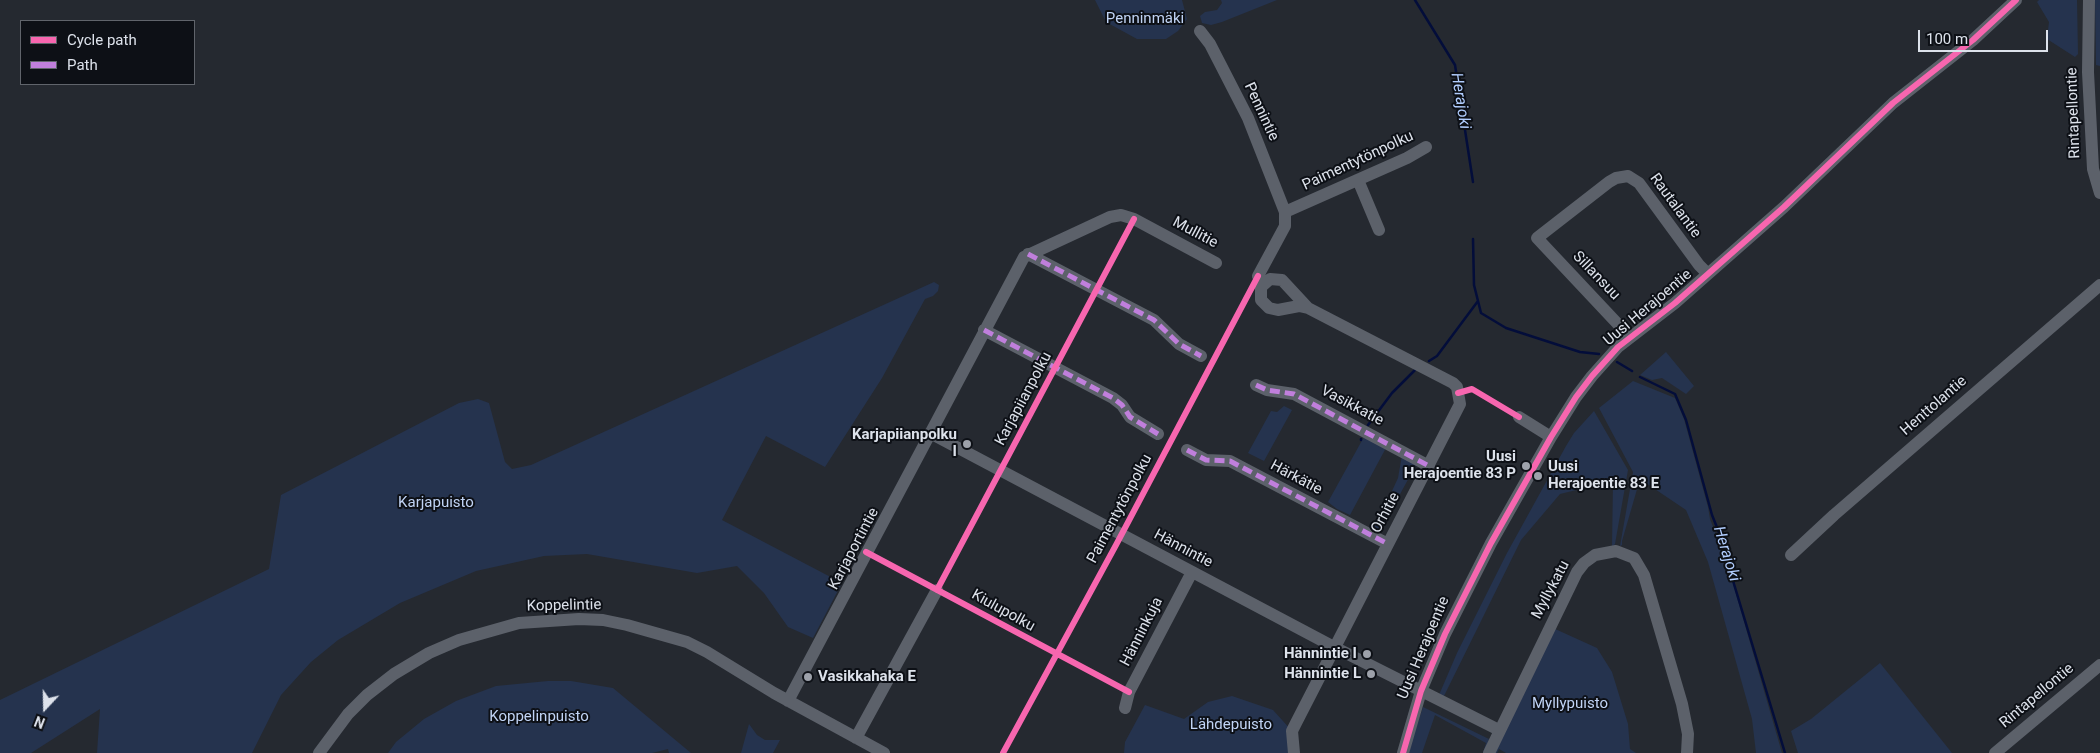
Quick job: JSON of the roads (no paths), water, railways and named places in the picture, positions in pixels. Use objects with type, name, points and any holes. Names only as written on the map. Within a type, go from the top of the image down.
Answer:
[{"type":"street","name":"Uusi Herajoentie","points":[[1403,753],[1421,692],[1445,634],[1484,556],[1551,437],[1576,397],[1592,376],[1618,347],[1708,274],[1784,207],[1893,104],[1973,40],[2016,0]]},
{"type":"street","name":"Rintapellontie","points":[[2089,0],[2088,72],[2093,169],[2100,193]]},
{"type":"street","name":"Pennintie","points":[[1200,31],[1210,44],[1248,118],[1285,212]]},
{"type":"street","name":"Paimentytönpolku","points":[[1285,212],[1358,180],[1426,147]]},
{"type":"street","name":"Rautalantie","points":[[1537,238],[1609,182],[1616,178],[1628,176],[1639,183],[1699,265],[1708,274]]},
{"type":"street","points":[[1358,180],[1379,230]]},
{"type":"street","points":[[1263,285],[1258,276],[1285,226],[1285,212]]},
{"type":"street","name":"Karjaportintie","points":[[788,701],[1020,262],[1028,254],[1110,216],[1121,214]]},
{"type":"street","name":"Mullitie","points":[[1121,214],[1134,219],[1216,263]]},
{"type":"street","name":"Sillansuu","points":[[1537,238],[1630,337]]},
{"type":"street","points":[[1028,254],[1154,320],[1179,344],[1200,356]]},
{"type":"street","name":"Orhitie","points":[[1294,753],[1292,731],[1458,410],[1460,398],[1457,387],[1445,378],[1308,308],[1299,306],[1278,310],[1269,308],[1261,300],[1260,293],[1263,285],[1273,278],[1282,280],[1308,308]]},
{"type":"street","name":"Henttolantie","points":[[1791,555],[2100,284]]},
{"type":"street","points":[[984,330],[1113,398],[1130,417],[1158,434]]},
{"type":"street","name":"Vasikkatie","points":[[1256,385],[1267,390],[1294,394],[1429,466]]},
{"type":"street","points":[[1519,417],[1551,437]]},
{"type":"street","name":"Hännintie","points":[[930,433],[1421,692]]},
{"type":"street","name":"Härkätie","points":[[1187,450],[1206,460],[1230,461],[1388,544]]},
{"type":"street","name":"Myllykatu","points":[[1489,753],[1577,572],[1594,555],[1616,551],[1634,558],[1644,575],[1682,704],[1688,734],[1687,753]]},
{"type":"street","name":"Hänninkuja","points":[[1126,708],[1129,692],[1192,572]]},
{"type":"street","points":[[856,738],[938,590]]},
{"type":"street","name":"Koppelintie","points":[[319,753],[358,704],[409,664],[459,640],[493,629],[537,621],[579,619],[603,620],[666,635],[707,652],[788,701],[884,753]]},
{"type":"street","name":"Rintapellontie","points":[[1995,753],[2100,665]]},
{"type":"street","points":[[1421,692],[1499,730]]},
{"type":"waterway","name":"Herajoki","points":[[1415,0],[1455,65],[1473,182]]},
{"type":"waterway","name":"Herajoki","points":[[1473,239],[1474,285],[1481,313],[1506,328],[1580,352],[1599,354]]},
{"type":"waterway","points":[[1429,361],[1437,356],[1478,301]]},
{"type":"waterway","name":"Herajoki","points":[[1617,362],[1632,371]]},
{"type":"waterway","points":[[1368,425],[1392,393],[1415,370]]},
{"type":"waterway","name":"Herajoki","points":[[1640,377],[1675,394],[1686,420],[1712,515],[1722,540],[1785,753]]},
{"type":"place","name":"Karjapiianpolku I","points":[[967,444]]},
{"type":"place","name":"Uusi Herajoentie 83 P","points":[[1526,466]]},
{"type":"place","name":"Uusi Herajoentie 83 E","points":[[1538,476]]},
{"type":"place","name":"Hännintie I","points":[[1367,654]]},
{"type":"place","name":"Hännintie L","points":[[1371,674]]},
{"type":"place","name":"Vasikkahaka E","points":[[808,677]]},
{"type":"park label","name":"Penninmäki","points":[[1145,19]]},
{"type":"park label","name":"Karjapuisto","points":[[436,503]]},
{"type":"park label","name":"Myllypuisto","points":[[1570,704]]},
{"type":"park label","name":"Koppelinpuisto","points":[[539,717]]},
{"type":"park label","name":"Lähdepuisto","points":[[1231,725]]}]
